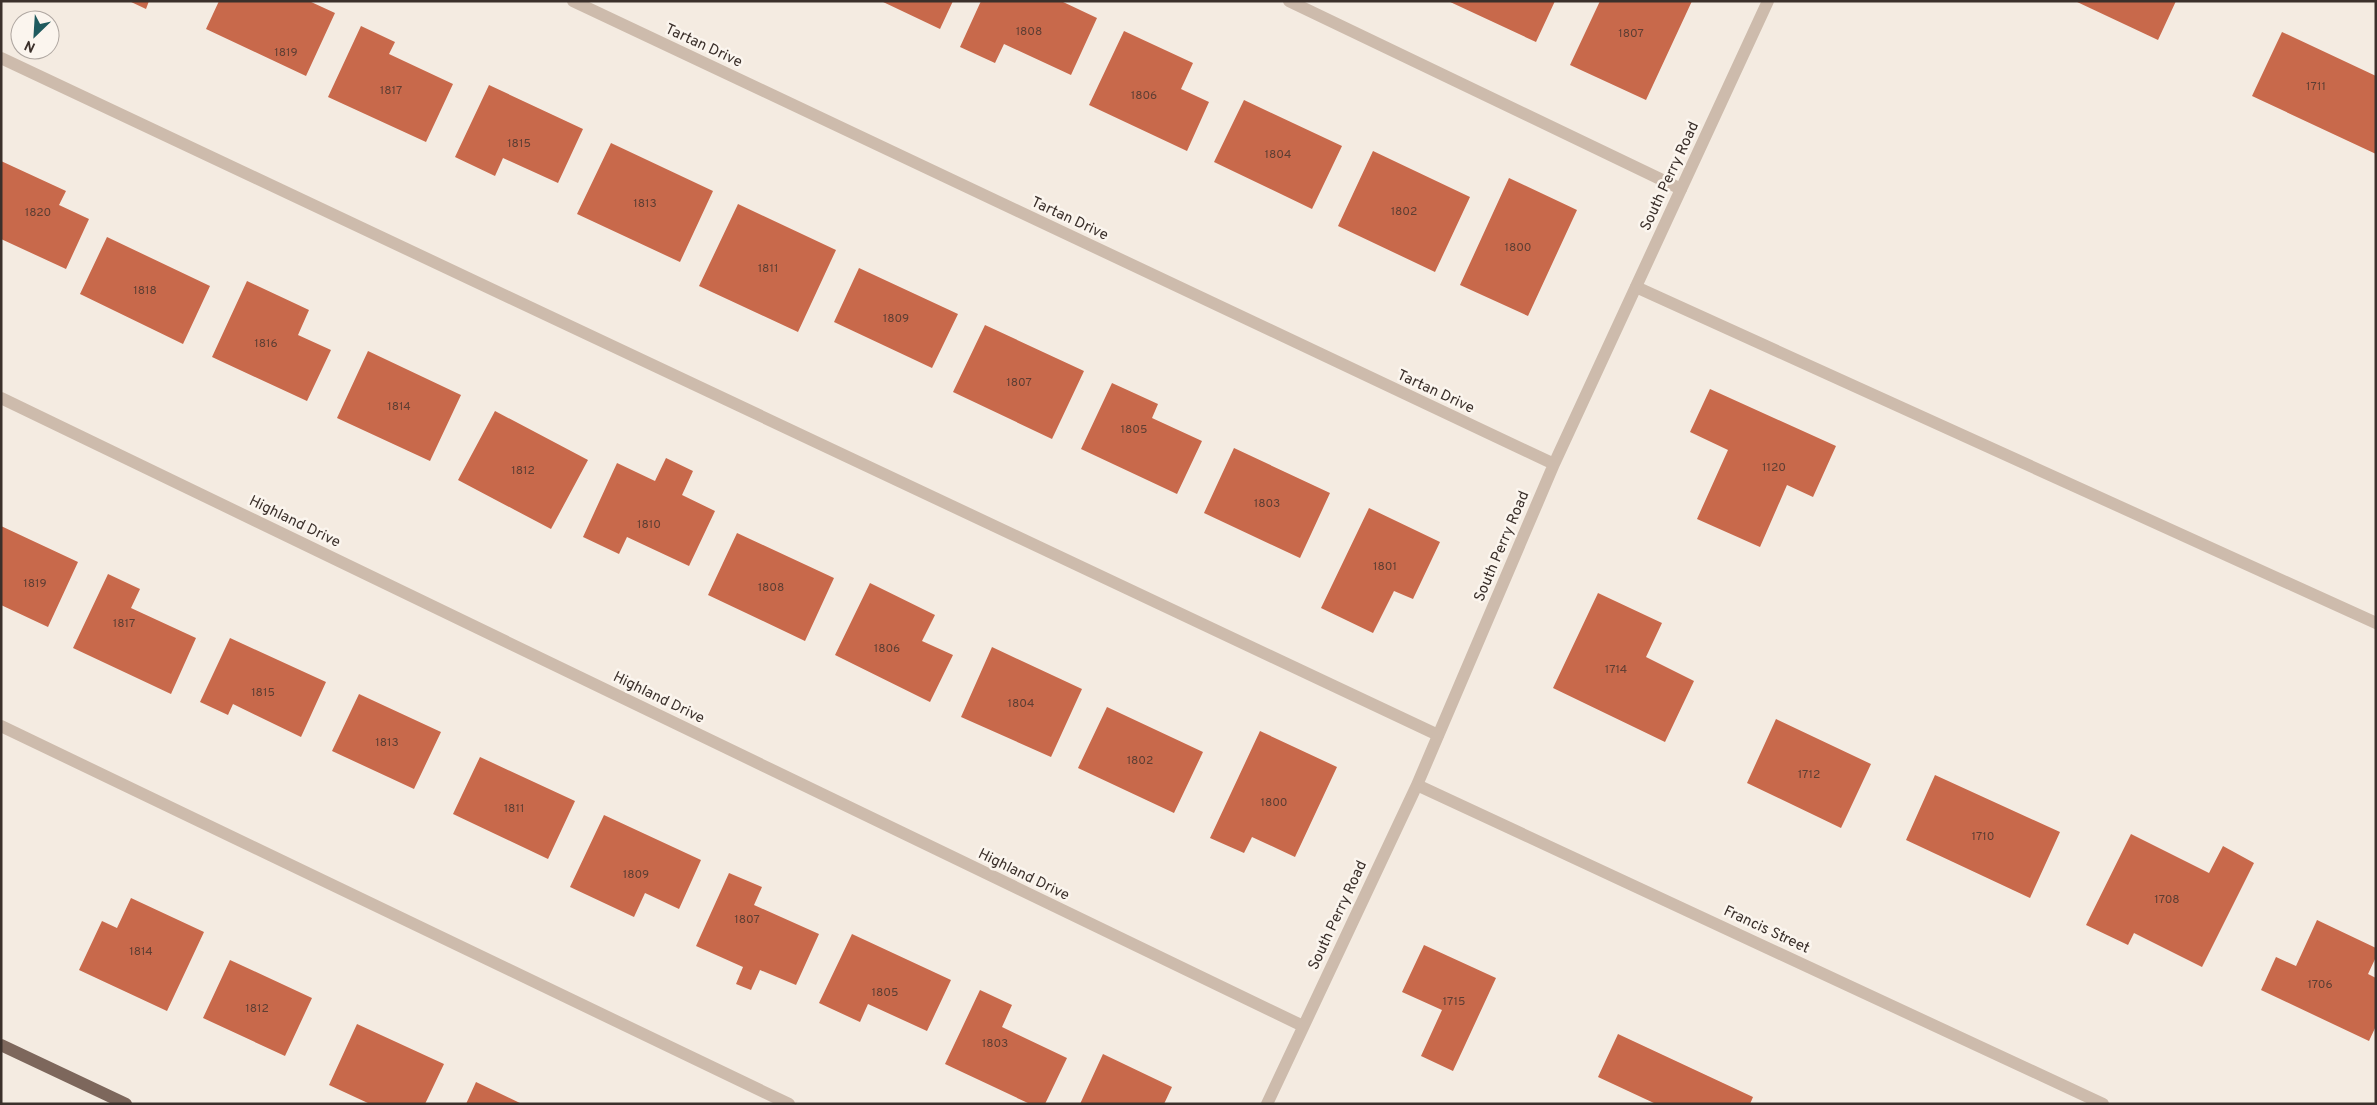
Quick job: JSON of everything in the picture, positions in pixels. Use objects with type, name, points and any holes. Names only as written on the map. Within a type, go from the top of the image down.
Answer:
[{"type":"main road","points":[[1,1045],[126,1104]]},
{"type":"street","name":"Tartan Drive","points":[[573,1],[1554,464]]},
{"type":"street","points":[[1289,1],[1681,189]]},
{"type":"street","name":"South Perry Road","points":[[1267,1104],[1417,785],[1554,464],[1768,1]]},
{"type":"street","points":[[1,58],[1438,735]]},
{"type":"street","points":[[1636,286],[2376,623]]},
{"type":"street","name":"Highland Drive","points":[[1,398],[1303,1026]]},
{"type":"street","points":[[1,726],[789,1104]]},
{"type":"street","name":"Francis Street","points":[[1417,785],[2103,1104]]},
{"type":"building","points":[[129,1],[149,1],[146,9]]},
{"type":"building","points":[[219,1],[309,1],[335,13],[306,76],[206,29]]},
{"type":"building","points":[[881,1],[953,1],[940,29]]},
{"type":"building","points":[[981,1],[1061,1],[1097,18],[1071,75],[1004,44],[995,63],[960,47]]},
{"type":"building","points":[[1448,1],[1555,1],[1536,42]]},
{"type":"building","points":[[1600,1],[1692,1],[1646,100],[1570,65]]},
{"type":"building","points":[[2075,1],[2176,1],[2158,40]]},
{"type":"building","points":[[361,26],[395,42],[389,54],[453,84],[426,142],[328,97]]},
{"type":"building","points":[[1124,31],[1193,63],[1181,89],[1209,102],[1187,151],[1089,105]]},
{"type":"building","points":[[2282,32],[2376,76],[2376,154],[2252,96]]},
{"type":"building","points":[[489,85],[583,129],[558,183],[503,158],[495,176],[455,157]]},
{"type":"building","points":[[1244,100],[1342,146],[1312,209],[1214,162]]},
{"type":"building","points":[[611,143],[713,191],[680,262],[577,214]]},
{"type":"building","points":[[1373,151],[1470,197],[1435,272],[1338,226]]},
{"type":"building","points":[[1,161],[66,191],[59,205],[89,219],[66,269],[1,239]]},
{"type":"building","points":[[1509,178],[1577,210],[1528,316],[1460,285]]},
{"type":"building","points":[[738,204],[836,250],[798,332],[699,286]]},
{"type":"building","points":[[107,237],[210,286],[183,344],[80,294]]},
{"type":"building","points":[[859,268],[958,314],[932,368],[834,322]]},
{"type":"building","points":[[247,281],[309,310],[298,335],[331,350],[307,401],[212,357]]},
{"type":"building","points":[[985,325],[1084,371],[1052,439],[953,392]]},
{"type":"building","points":[[368,351],[461,395],[430,461],[337,418]]},
{"type":"building","points":[[1112,383],[1158,404],[1152,418],[1202,441],[1177,494],[1081,449]]},
{"type":"building","points":[[1710,389],[1836,446],[1813,497],[1787,485],[1760,547],[1697,519],[1728,450],[1690,432]]},
{"type":"building","points":[[495,411],[588,460],[551,529],[458,480]]},
{"type":"building","points":[[1234,448],[1330,493],[1300,558],[1204,513]]},
{"type":"building","points":[[666,458],[693,471],[682,495],[715,511],[689,566],[627,537],[619,554],[583,537],[617,463],[655,481]]},
{"type":"building","points":[[1369,508],[1440,542],[1413,599],[1394,591],[1373,633],[1321,608]]},
{"type":"building","points":[[1,526],[78,562],[48,627],[1,605]]},
{"type":"building","points":[[737,533],[834,578],[805,641],[708,595]]},
{"type":"building","points":[[108,574],[140,589],[131,608],[196,638],[171,694],[73,648]]},
{"type":"building","points":[[870,583],[935,615],[922,641],[953,655],[930,702],[835,655]]},
{"type":"building","points":[[1598,593],[1662,623],[1646,657],[1694,681],[1665,742],[1553,688]]},
{"type":"building","points":[[230,638],[326,682],[301,737],[233,704],[228,715],[200,702]]},
{"type":"building","points":[[992,647],[1082,689],[1051,757],[961,717]]},
{"type":"building","points":[[359,694],[441,732],[414,789],[332,751]]},
{"type":"building","points":[[1107,707],[1203,752],[1174,813],[1078,768]]},
{"type":"building","points":[[1776,719],[1871,764],[1841,828],[1747,783]]},
{"type":"building","points":[[1260,731],[1337,767],[1295,857],[1252,837],[1244,853],[1210,838]]},
{"type":"building","points":[[480,757],[575,801],[548,859],[453,814]]},
{"type":"building","points":[[1935,775],[2060,832],[2030,898],[1906,840]]},
{"type":"building","points":[[604,815],[701,860],[679,909],[645,893],[634,917],[570,887]]},
{"type":"building","points":[[2131,834],[2209,873],[2223,846],[2254,863],[2202,967],[2134,933],[2128,945],[2086,925]]},
{"type":"building","points":[[729,873],[762,887],[754,905],[819,934],[796,985],[760,970],[751,990],[736,984],[743,967],[696,946]]},
{"type":"building","points":[[131,898],[204,932],[167,1011],[79,970],[102,921],[117,928]]},
{"type":"building","points":[[2317,920],[2376,948],[2376,957],[2368,974],[2376,978],[2376,1026],[2369,1041],[2261,990],[2276,957],[2296,966]]},
{"type":"building","points":[[852,934],[951,980],[927,1031],[868,1004],[860,1022],[819,1003]]},
{"type":"building","points":[[1424,945],[1496,978],[1453,1071],[1421,1056],[1442,1010],[1402,992]]},
{"type":"building","points":[[230,960],[312,998],[285,1056],[203,1018]]},
{"type":"building","points":[[980,990],[1012,1005],[1002,1027],[1067,1058],[1045,1104],[1030,1104],[945,1064]]},
{"type":"building","points":[[357,1024],[444,1064],[425,1104],[370,1104],[329,1085]]},
{"type":"building","points":[[1618,1034],[1753,1097],[1750,1104],[1656,1104],[1598,1077]]},
{"type":"building","points":[[1103,1054],[1172,1087],[1164,1104],[1080,1104]]},
{"type":"building","points":[[476,1082],[522,1104],[466,1104]]}]
